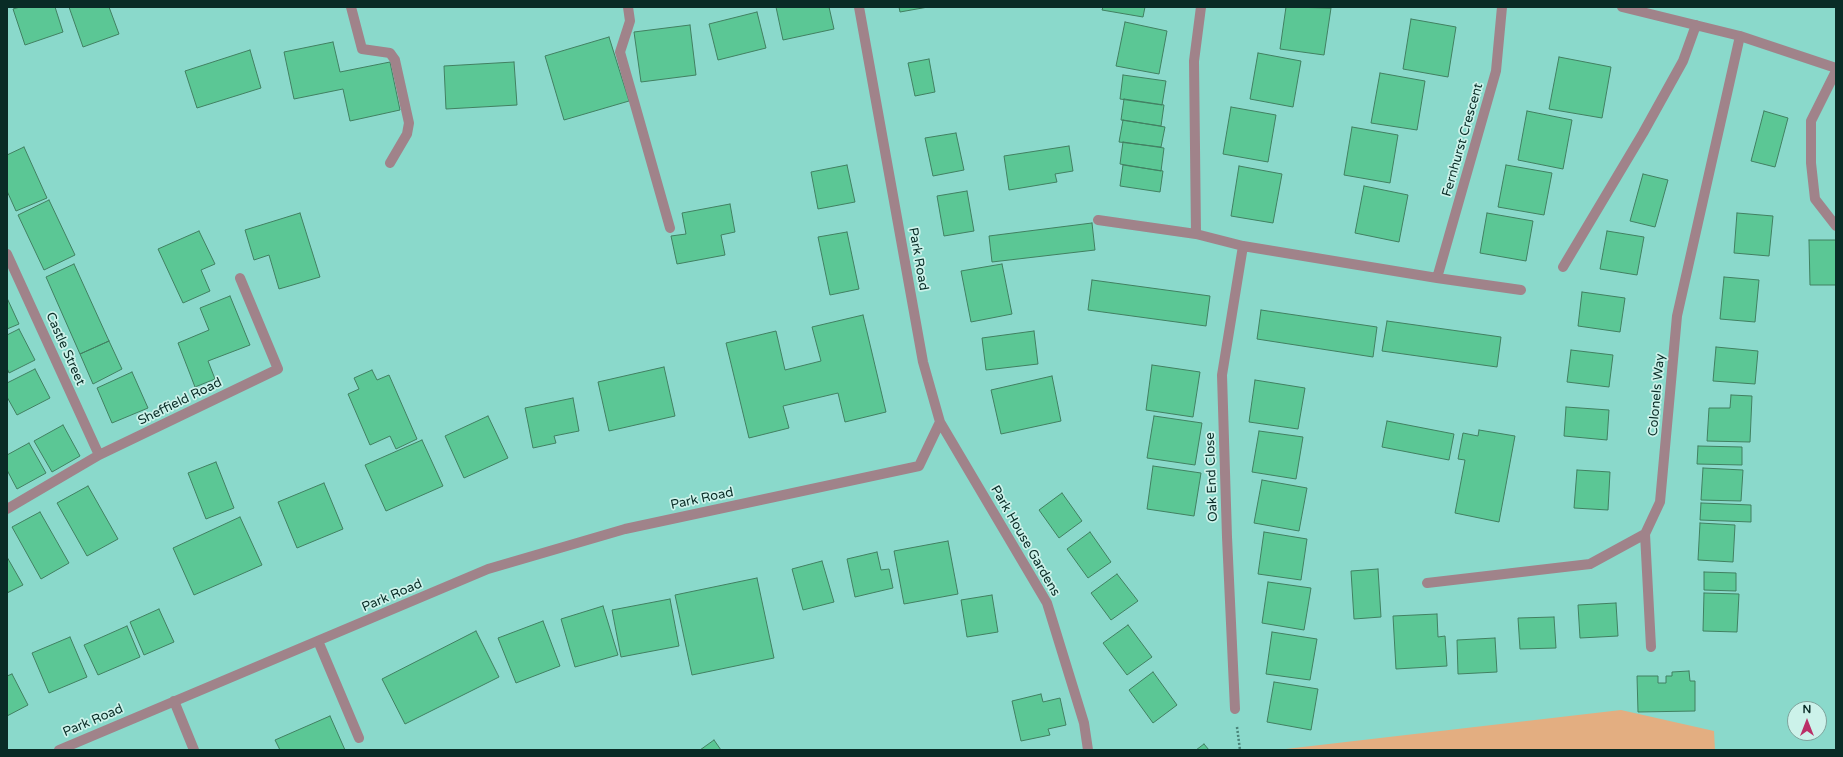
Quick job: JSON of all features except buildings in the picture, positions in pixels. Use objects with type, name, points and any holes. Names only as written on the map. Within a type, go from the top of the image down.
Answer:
[{"type":"street","points":[[351,7],[362,49],[390,53],[395,60],[409,123],[407,134],[390,163]]},
{"type":"street","points":[[628,7],[630,21],[620,52],[670,228]]},
{"type":"street","name":"Park Road","points":[[59,750],[488,569],[610,533],[919,466],[940,422],[923,362],[859,7]]},
{"type":"street","points":[[1196,234],[1194,61],[1200,7]]},
{"type":"street","name":"Fernhurst Crescent","points":[[1436,278],[1496,71],[1502,7]]},
{"type":"street","points":[[1622,7],[1740,36],[1836,68]]},
{"type":"street","points":[[1563,267],[1643,133],[1683,61],[1696,25]]},
{"type":"street","name":"Colonels Way","points":[[1645,534],[1660,502],[1677,316],[1740,36]]},
{"type":"street","points":[[1836,71],[1811,121],[1811,163],[1815,199],[1836,226]]},
{"type":"street","points":[[1098,220],[1196,234],[1243,246],[1436,278],[1521,290]]},
{"type":"street","name":"Oak End Close","points":[[1235,709],[1227,537],[1222,375],[1243,246]]},
{"type":"street","name":"Castle Street","points":[[7,254],[99,456]]},
{"type":"street","name":"Sheffield Road","points":[[7,509],[99,456],[278,369],[240,278]]},
{"type":"street","name":"Park House Gardens","points":[[940,422],[1047,603],[1084,723],[1088,750]]},
{"type":"street","points":[[1427,583],[1590,564],[1645,534],[1651,647]]},
{"type":"street","points":[[318,641],[359,738]]},
{"type":"street","points":[[174,701],[194,750]]},
{"type":"shaded area","points":[[1621,710],[1714,731],[1715,750],[1277,750]]}]
